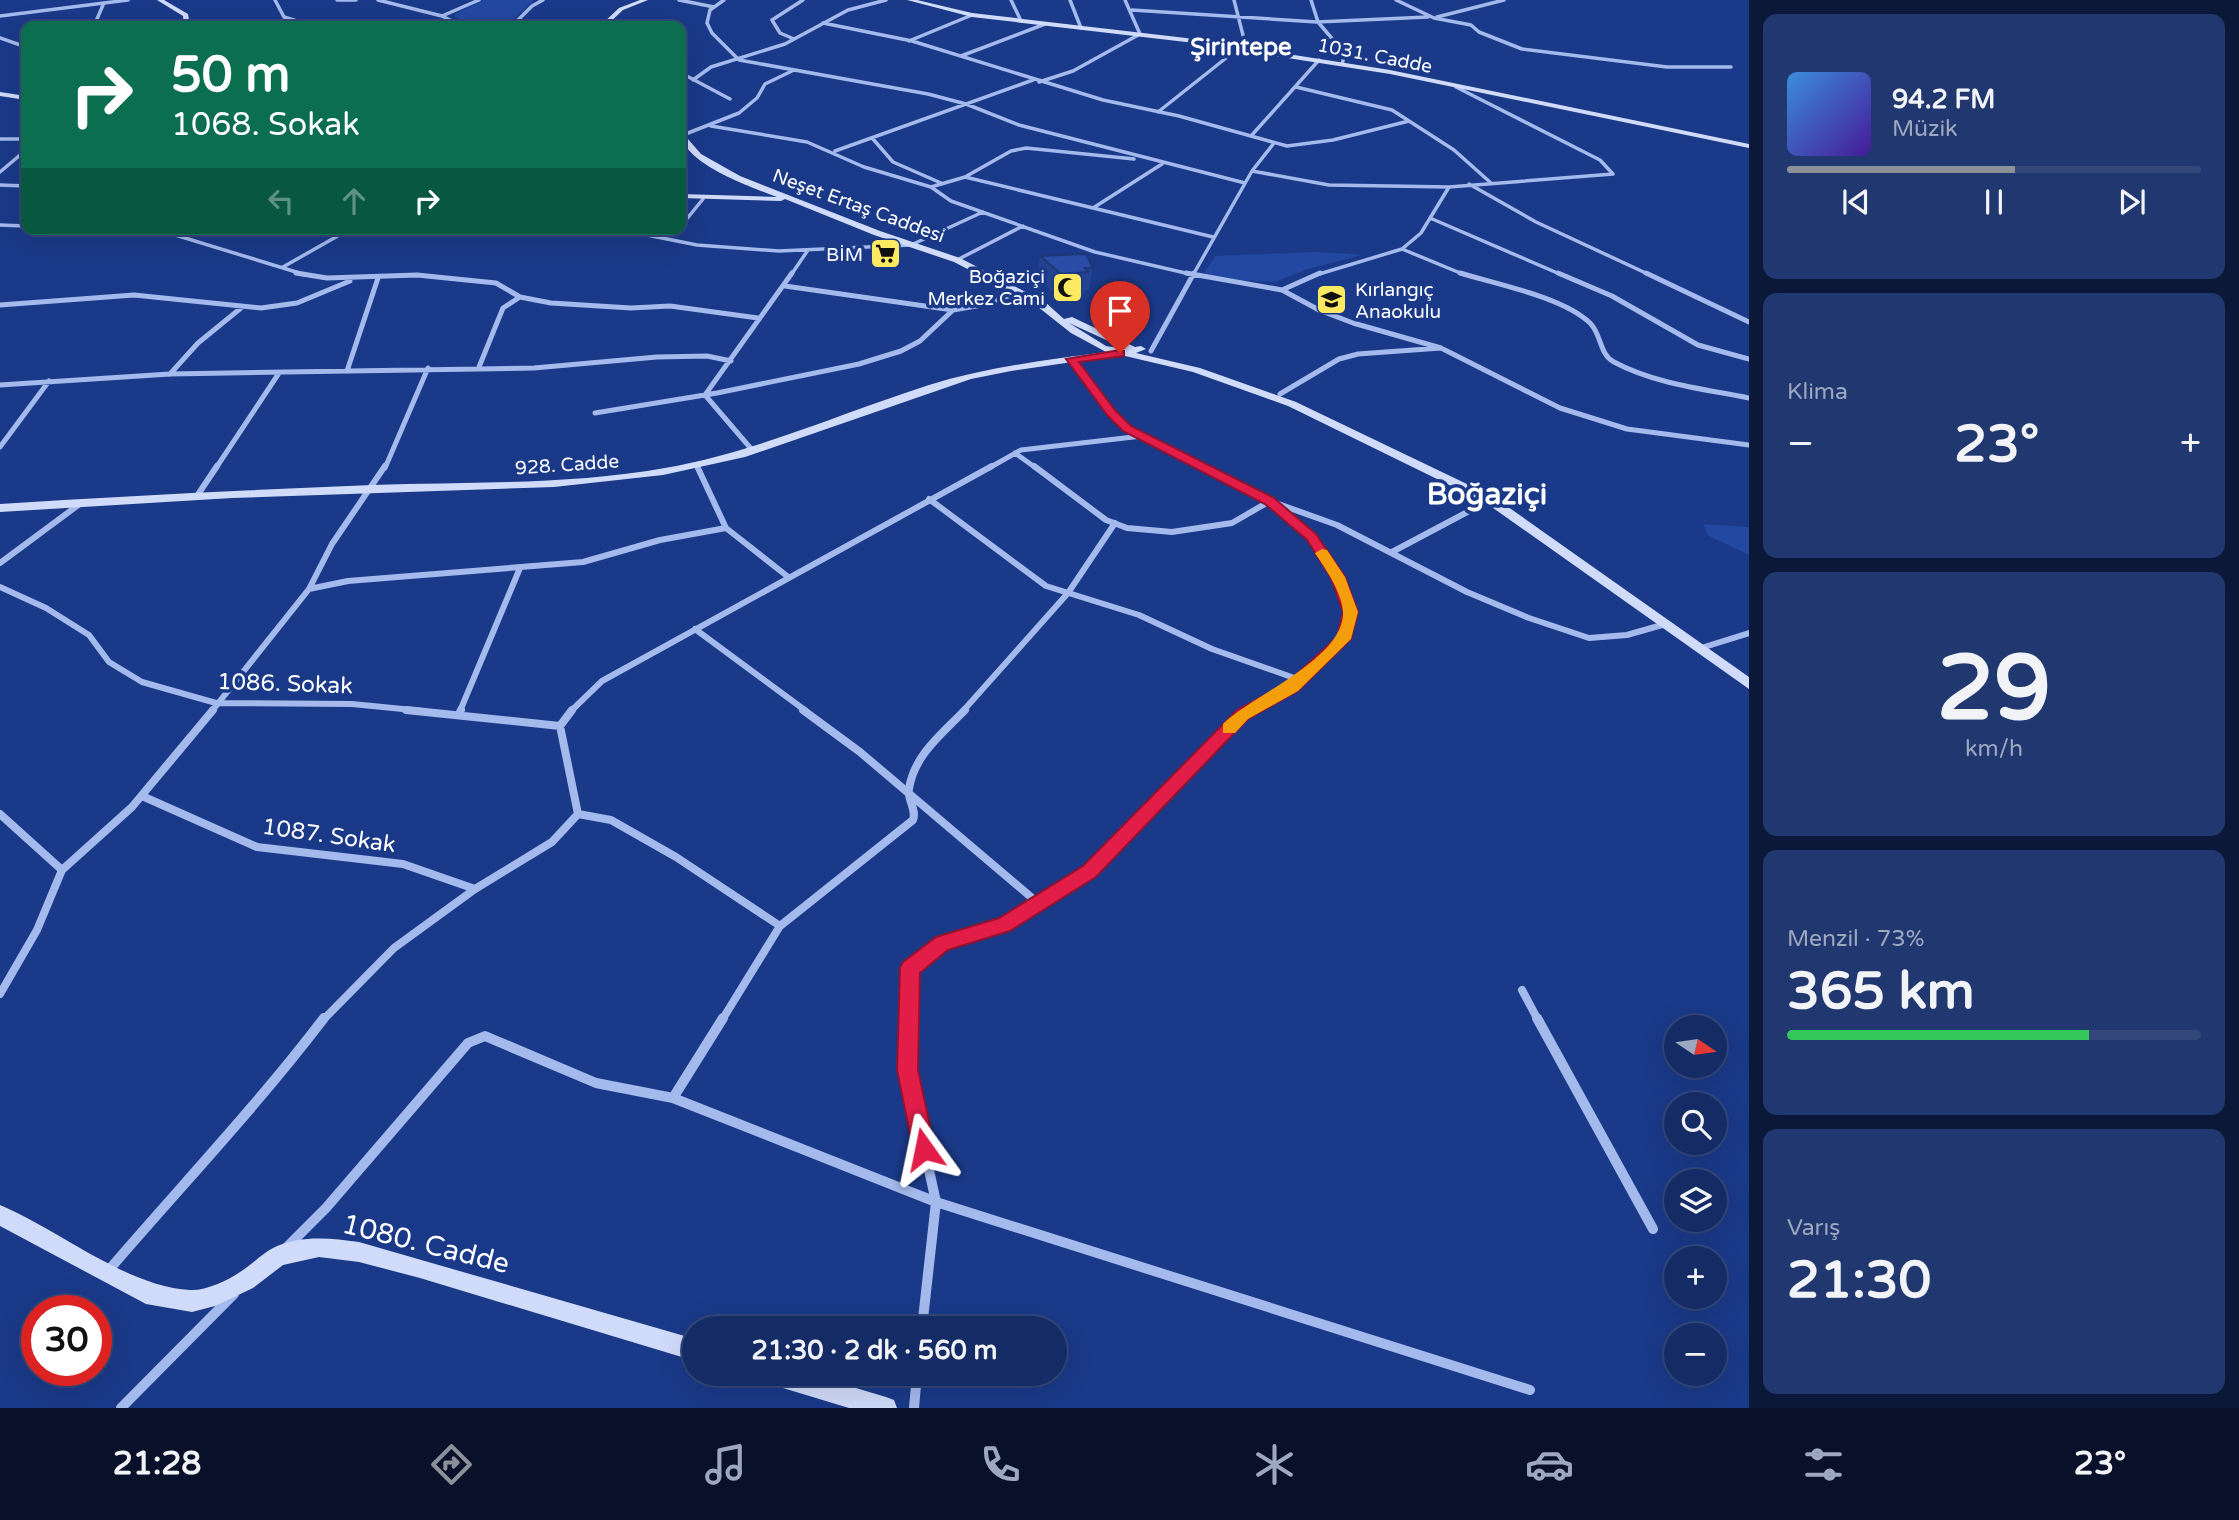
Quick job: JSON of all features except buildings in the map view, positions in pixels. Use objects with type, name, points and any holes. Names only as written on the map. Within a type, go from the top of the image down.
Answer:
[{"type":"street","points":[[65,0],[66,10]]},
{"type":"street","points":[[0,16],[66,10],[128,0]]},
{"type":"street","points":[[160,0],[186,15],[187,21]]},
{"type":"street","points":[[275,0],[284,17],[297,21]]},
{"type":"street","points":[[337,0],[356,0]]},
{"type":"street","points":[[378,0],[452,21]]},
{"type":"street","points":[[442,16],[471,6],[479,0]]},
{"type":"street","points":[[517,21],[532,6],[543,0]]},
{"type":"street","points":[[608,21],[621,9],[645,0]]},
{"type":"street","points":[[679,0],[714,7]]},
{"type":"street","points":[[724,0],[714,7],[707,23],[712,33],[735,58],[901,88],[966,104],[1019,125],[1140,159],[1245,183]]},
{"type":"street","points":[[794,39],[780,33],[772,20],[803,0]]},
{"type":"street","points":[[693,80],[711,67],[735,58],[765,52],[848,10],[886,0]]},
{"type":"street","name":"1031. Cadde","points":[[910,0],[972,15],[1140,34],[1342,64],[1749,146]]},
{"type":"street","points":[[1011,0],[1021,22]]},
{"type":"street","points":[[1070,0],[1081,28]]},
{"type":"street","points":[[1040,82],[1073,71],[1140,34],[1132,10],[1125,0]]},
{"type":"street","points":[[1158,112],[1245,43],[1241,18],[1234,0]]},
{"type":"street","points":[[1311,0],[1318,22],[1345,54],[1342,64]]},
{"type":"street","points":[[1396,0],[1433,17],[1471,25],[1479,32],[1522,49],[1667,67],[1731,67]]},
{"type":"street","points":[[1489,0],[1498,2]]},
{"type":"street","points":[[1132,10],[1318,22],[1392,21],[1433,17],[1504,0]]},
{"type":"street","points":[[96,21],[103,5]]},
{"type":"street","points":[[909,41],[972,15]]},
{"type":"street","points":[[823,23],[909,41],[1040,82],[1274,143],[1304,146],[1409,121]]},
{"type":"street","points":[[960,57],[1045,24]]},
{"type":"street","points":[[0,38],[21,46]]},
{"type":"street","points":[[9,46],[17,45]]},
{"type":"street","points":[[1251,136],[1319,60]]},
{"type":"street","points":[[686,133],[711,126],[739,113],[757,98],[765,84],[796,69]]},
{"type":"street","points":[[686,76],[730,99]]},
{"type":"street","points":[[834,152],[1033,80]]},
{"type":"street","points":[[1296,87],[1381,107],[1409,121],[1454,150],[1491,183]]},
{"type":"street","points":[[1252,171],[1329,184],[1449,187],[1613,174],[1600,160],[1456,87]]},
{"type":"street","points":[[0,94],[21,97]]},
{"type":"street","points":[[711,126],[807,142],[864,167],[931,187],[951,201],[1095,252],[1191,275],[1282,290],[1319,310],[1353,323],[1441,348],[1560,408],[1627,429],[1749,445]]},
{"type":"street","points":[[0,139],[21,139]]},
{"type":"street","points":[[873,139],[877,148],[897,164],[942,183]]},
{"type":"street","name":"Neşet Ertaş Caddesi","points":[[686,140],[698,156],[737,178],[957,260],[1116,342],[1214,367],[1280,394],[1292,404]]},
{"type":"street","points":[[1146,350],[1231,211],[1252,171],[1274,143]]},
{"type":"street","points":[[931,187],[965,177],[1011,151],[1027,148],[1140,159]]},
{"type":"street","points":[[0,172],[21,154]]},
{"type":"street","points":[[1093,208],[1162,164]]},
{"type":"street","points":[[965,177],[1213,237]]},
{"type":"street","points":[[1469,184],[1504,206],[1664,278],[1749,322]]},
{"type":"street","points":[[0,185],[21,186]]},
{"type":"street","points":[[1282,290],[1324,271],[1402,248],[1421,233],[1449,187]]},
{"type":"street","points":[[686,197],[790,199]]},
{"type":"street","points":[[686,219],[703,199]]},
{"type":"street","points":[[648,235],[779,251],[911,245],[983,212]]},
{"type":"street","points":[[1430,218],[1612,296],[1698,345],[1749,359]]},
{"type":"street","points":[[0,225],[21,226]]},
{"type":"street","points":[[957,260],[1023,226]]},
{"type":"street","points":[[176,235],[327,278],[417,275],[496,284],[520,297],[583,306],[670,306],[758,318]]},
{"type":"street","points":[[284,267],[340,235]]},
{"type":"street","points":[[669,239],[672,235]]},
{"type":"street","points":[[1402,248],[1451,270],[1561,304],[1589,322],[1599,336],[1603,352],[1610,360],[1627,369],[1647,377],[1749,398]]},
{"type":"street","points":[[705,395],[808,250]]},
{"type":"street","points":[[347,371],[378,278]]},
{"type":"street","points":[[0,305],[26,306],[105,296],[152,295],[241,308],[283,307],[356,279]]},
{"type":"street","points":[[785,286],[953,310],[982,305],[1020,292]]},
{"type":"street","points":[[479,367],[503,308],[520,297]]},
{"type":"street","name":"Neşet Ertaş Caddesi","points":[[1035,300],[1089,341],[1120,353],[1196,370],[1292,404],[1490,500],[1662,625],[1749,684]]},
{"type":"street","points":[[170,374],[198,343],[241,308]]},
{"type":"street","points":[[595,413],[705,395],[859,364],[901,351],[920,341],[953,310]]},
{"type":"street","points":[[1280,394],[1339,359],[1441,348]]},
{"type":"street","name":"928. Cadde","points":[[0,508],[197,496],[545,485],[623,478],[697,466],[753,451],[967,377],[1014,367],[1146,350]]},
{"type":"street","points":[[0,385],[170,374],[534,368],[657,357],[707,356],[731,361]]},
{"type":"street","points":[[1072,359],[1111,413],[1127,429],[1270,501],[1337,525],[1491,602],[1590,638],[1627,635],[1662,625]]},
{"type":"street","points":[[0,994],[37,930],[62,870],[142,796],[309,589],[332,544],[381,476],[428,368]]},
{"type":"street","points":[[197,496],[279,373]]},
{"type":"street","points":[[0,447],[49,381]]},
{"type":"street","points":[[705,395],[753,451]]},
{"type":"street","points":[[579,814],[560,726],[575,706],[602,681],[787,576],[1015,453],[1078,441],[1142,436]]},
{"type":"street","points":[[1015,453],[1115,523],[1127,528],[1172,532],[1232,523],[1270,501]]},
{"type":"street","points":[[697,466],[726,528],[787,576]]},
{"type":"street","points":[[929,499],[1046,586],[1139,615],[1212,649],[1300,680]]},
{"type":"street","points":[[1392,552],[1490,500]]},
{"type":"street","points":[[923,1316],[936,1202],[907,1070],[910,968],[943,943],[1004,925],[1090,871],[1242,715],[1300,680],[1344,639],[1350,612],[1338,577],[1311,537],[1270,501]]},
{"type":"street","points":[[0,563],[82,502]]},
{"type":"street","points":[[673,1098],[780,926],[913,820],[915,814],[908,792],[916,762],[1026,644],[1068,593],[1115,523]]},
{"type":"street","points":[[309,589],[348,581],[583,562],[660,540],[726,528]]},
{"type":"street","points":[[458,714],[490,646],[520,568]]},
{"type":"street","name":"1086. Sokak","points":[[0,587],[27,602],[46,608],[89,635],[109,662],[142,682],[216,703],[352,704],[560,726]]},
{"type":"street","points":[[695,629],[908,792],[1038,904]]},
{"type":"street","points":[[1697,649],[1749,633]]},
{"type":"street","name":"1087. Sokak","points":[[142,796],[257,847],[403,864],[475,889]]},
{"type":"street","points":[[0,814],[62,870]]},
{"type":"street","points":[[579,814],[611,820],[676,857],[780,926]]},
{"type":"street","points":[[106,1273],[197,1167],[269,1090],[327,1014],[394,948],[475,889],[552,842],[579,814]]},
{"type":"street","points":[[1522,990],[1653,1229]]},
{"type":"street","points":[[278,1256],[326,1208],[468,1043],[485,1036],[596,1083],[673,1098],[936,1202],[1530,1390]]},
{"type":"street","name":"1080. Cadde","points":[[0,1214],[146,1293],[192,1301],[246,1281],[278,1256],[319,1247],[359,1252],[682,1346]]},
{"type":"street","points":[[121,1408],[246,1281]]},
{"type":"street","points":[[813,1386],[886,1408]]},
{"type":"street","points":[[914,1408],[916,1386]]},
{"type":"shaded area","points":[[484,0],[534,0],[511,21],[463,21],[455,17],[455,14]]},
{"type":"shaded area","points":[[1317,252],[1362,255],[1308,269],[1275,282],[1239,280],[1204,273],[1215,256]]},
{"type":"shaded area","points":[[1703,524],[1749,527],[1749,555],[1709,536]]},
{"type":"slow traffic","points":[[1229,729],[1242,715],[1293,687],[1344,639],[1350,612],[1338,577],[1322,553]]},
{"type":"place","name":"BİM","points":[[886,254]]},
{"type":"place","name":"Boğaziçi Merkez Cami","points":[[1068,287]]},
{"type":"place","name":"Kırlangıç Anaokulu","points":[[1332,300]]},
{"type":"district","name":"Şirintepe","points":[[1241,47]]},
{"type":"district","name":"Boğaziçi","points":[[1487,494]]},
{"type":"route","points":[[924,1149],[907,1070],[910,968],[943,943],[1004,925],[1090,871],[1242,715],[1293,687],[1344,639],[1350,612],[1338,577],[1311,537],[1270,501],[1127,429],[1111,413],[1072,359],[1120,353]]}]
